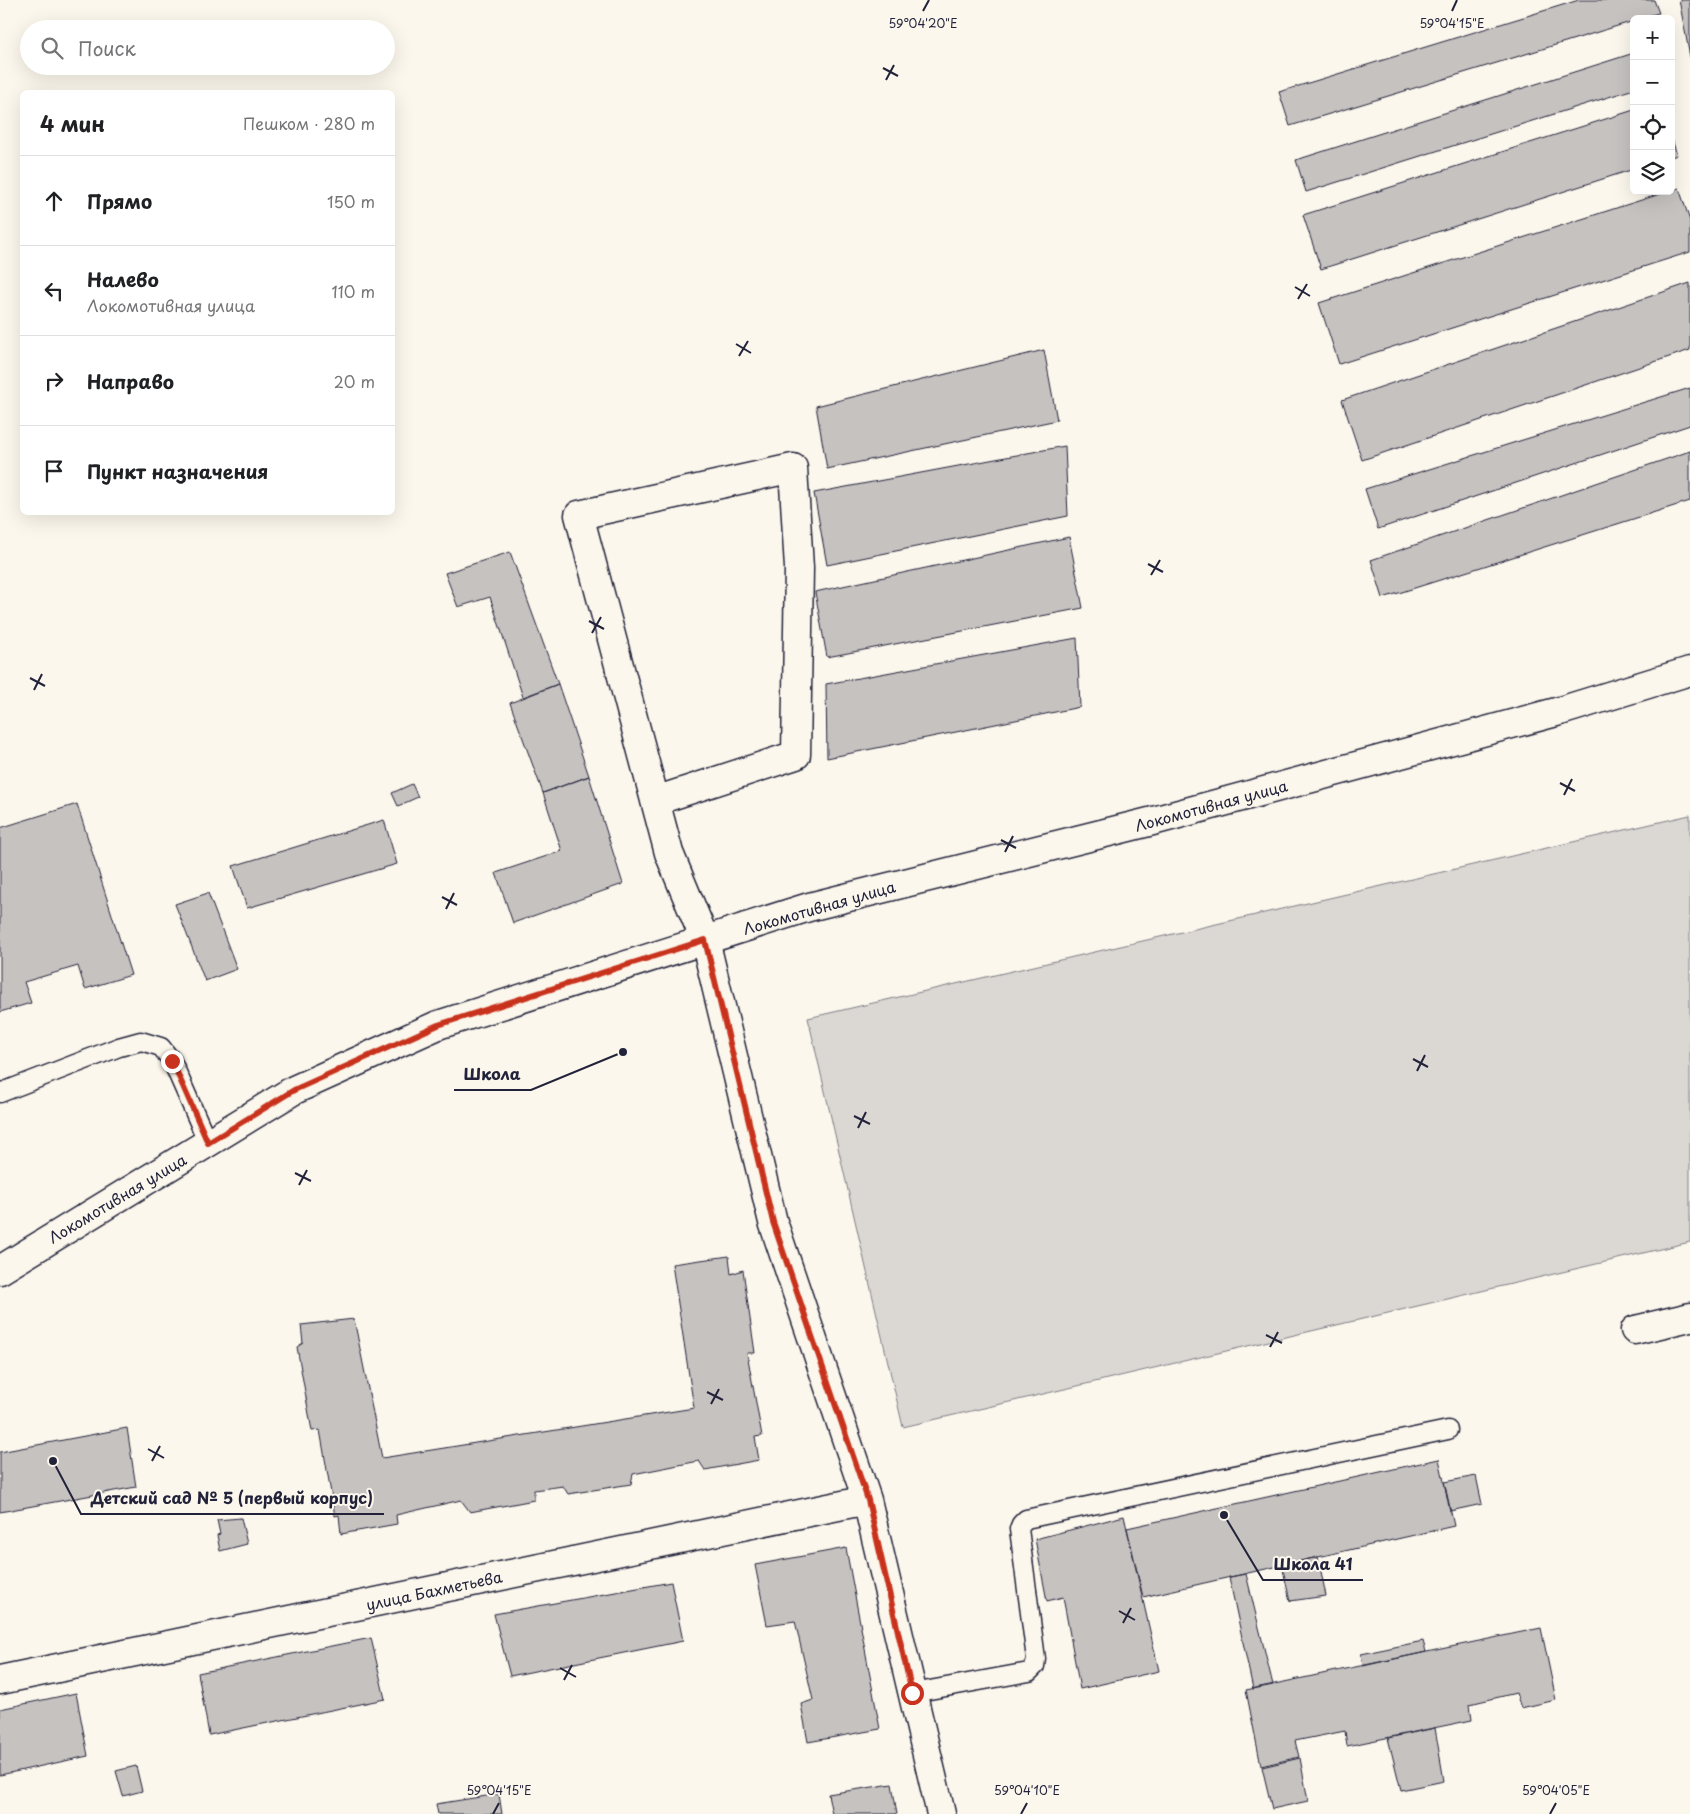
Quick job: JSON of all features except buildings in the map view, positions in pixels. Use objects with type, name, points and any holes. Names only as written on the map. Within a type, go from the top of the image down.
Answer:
[{"type":"street","points":[[655,801],[796,755],[799,568],[793,468],[579,515],[655,801],[669,853],[705,940],[773,1222],[868,1500],[941,1814]]},
{"type":"street","name":"Локомотивная улица","points":[[0,1270],[294,1090],[438,1025],[809,907],[1162,819],[1560,711],[1690,671]]},
{"type":"street","points":[[1635,1330],[1690,1317]]},
{"type":"street","name":"улица Бахметьева","points":[[0,1680],[868,1500]]},
{"type":"lane","points":[[0,1093],[119,1047],[141,1041],[161,1047],[172,1061],[208,1143]]},
{"type":"lane","points":[[912,1693],[1029,1672],[1035,1666],[1036,1660],[1019,1529],[1026,1519],[1448,1430]]},
{"type":"shaded area","points":[[1690,815],[1690,1242],[903,1427],[808,1018]]},
{"type":"place","name":"Школа","points":[[623,1052]]},
{"type":"place","name":"Детский сад № 5 (первый корпус)","points":[[53,1461]]},
{"type":"place","name":"Школа 41","points":[[1224,1515]]},
{"type":"route","points":[[172,1061],[208,1143],[294,1090],[438,1025],[705,940],[773,1222],[868,1500],[912,1693]]}]
